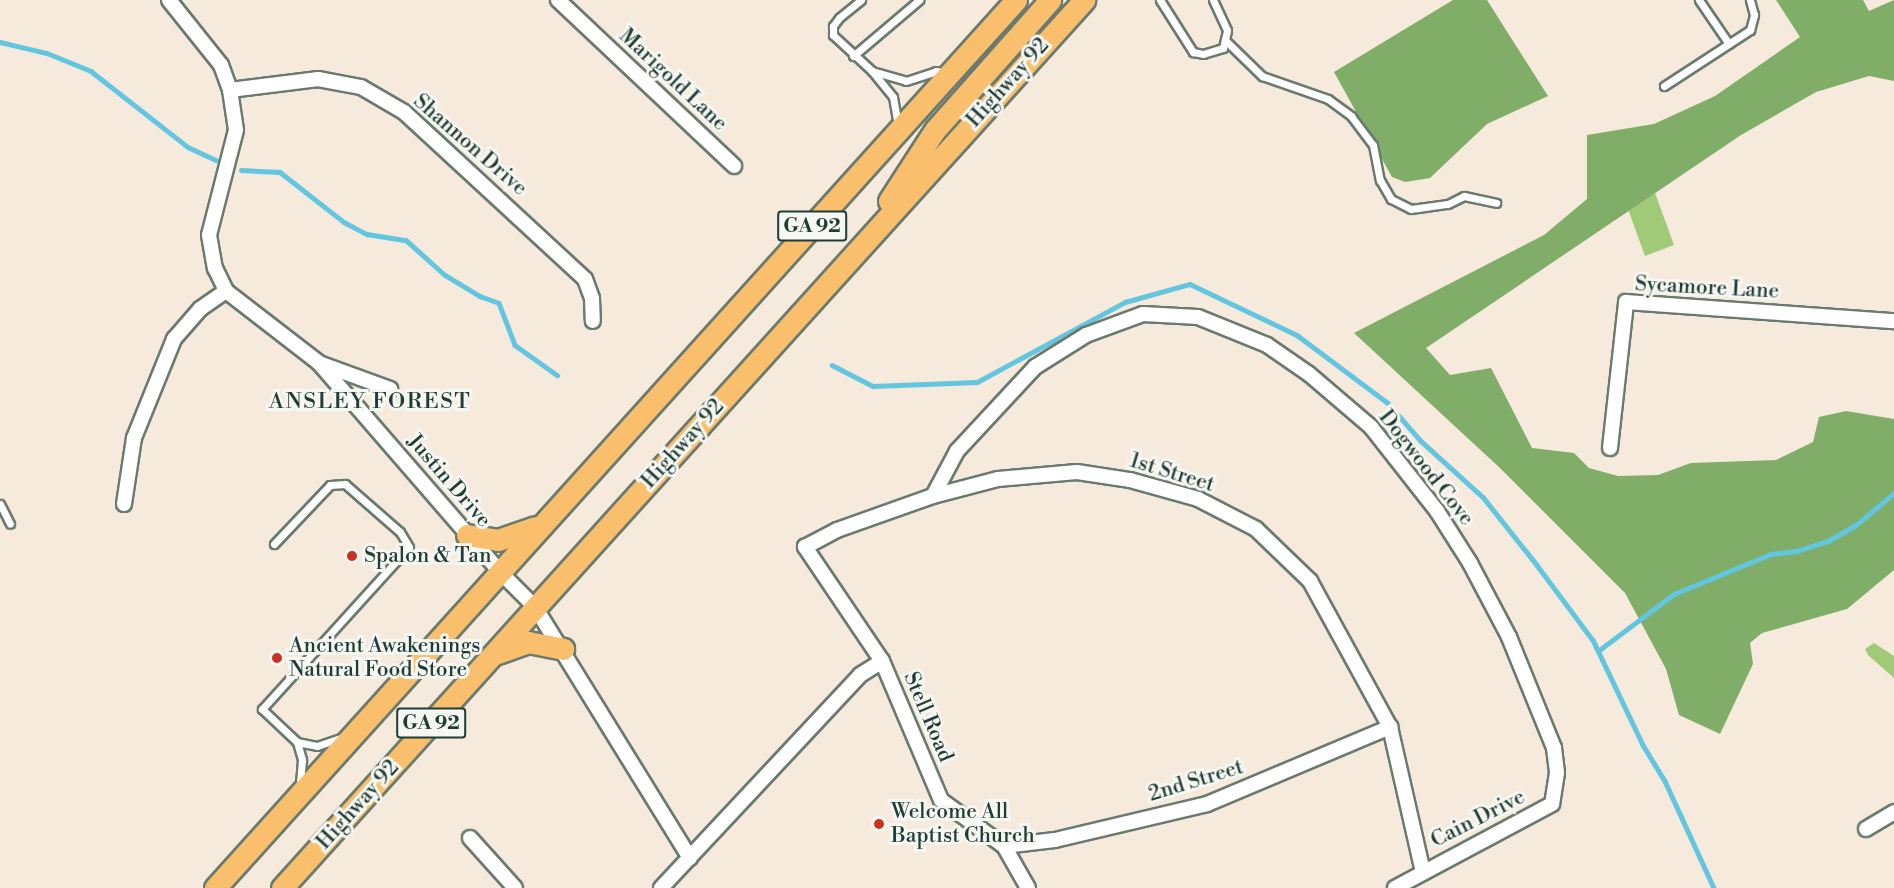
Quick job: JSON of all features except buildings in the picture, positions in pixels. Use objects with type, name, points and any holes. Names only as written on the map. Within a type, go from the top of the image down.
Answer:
[{"type":"main road","name":"GA 92","points":[[215,888],[1016,0]]},
{"type":"main road","points":[[878,226],[904,175],[935,130],[1050,0]]},
{"type":"main road","name":"Highway 92","points":[[282,888],[1084,0]]},
{"type":"main road","points":[[468,535],[487,540],[512,538],[548,519]]},
{"type":"main road","points":[[492,656],[528,642],[563,649]]},
{"type":"street","name":"Justin Drive","points":[[169,0],[221,65],[230,90],[236,130],[209,235],[215,268],[226,291],[319,363],[500,572]]},
{"type":"street","name":"Marigold Lane","points":[[558,0],[734,166]]},
{"type":"street","name":"Shannon Drive","points":[[230,90],[318,79],[360,87],[404,112],[585,279],[592,298],[593,321]]},
{"type":"street","points":[[124,504],[134,438],[174,339],[200,309],[226,291]]},
{"type":"street","name":"Sycamore Lane","points":[[1610,448],[1626,302],[1894,321]]},
{"type":"street","name":"Dogwood Cove","points":[[933,496],[957,451],[986,417],[1035,367],[1086,335],[1143,314],[1187,316],[1198,317],[1267,345],[1309,374],[1371,428],[1437,511],[1470,563],[1509,637],[1554,748],[1557,773],[1552,804]]},
{"type":"street","name":"Justin Drive","points":[[319,363],[390,389]]},
{"type":"street","name":"1st Street","points":[[806,547],[837,530],[933,496],[998,478],[1077,472],[1130,480],[1198,500],[1246,524],[1310,581],[1390,726],[1423,872]]},
{"type":"street","name":"Stell Road","points":[[806,547],[882,662],[941,800],[1004,846],[1028,888]]},
{"type":"street","points":[[500,572],[535,607],[563,649],[690,858]]},
{"type":"street","points":[[661,888],[860,675],[882,662]]},
{"type":"street","name":"2nd Street","points":[[1004,846],[1055,840],[1207,804],[1390,726]]},
{"type":"street","name":"Cain Drive","points":[[1423,872],[1552,804]]},
{"type":"street","points":[[1866,829],[1894,812]]},
{"type":"street","points":[[470,838],[515,888]]},
{"type":"street","points":[[1395,888],[1423,872]]},
{"type":"lane","points":[[861,0],[833,26],[833,35],[853,56],[872,70],[893,97],[899,129]]},
{"type":"lane","points":[[853,56],[919,0]]},
{"type":"lane","points":[[1160,0],[1193,52],[1203,54],[1223,48],[1225,40],[1227,30],[1214,0]]},
{"type":"lane","points":[[1699,0],[1729,44]]},
{"type":"lane","points":[[1664,86],[1750,30],[1754,15],[1750,0]]},
{"type":"lane","points":[[1225,40],[1262,76],[1328,99],[1351,116],[1373,145],[1380,180],[1391,199],[1411,209],[1448,204],[1464,196],[1496,203]]},
{"type":"lane","points":[[872,70],[906,81],[936,71],[949,73]]},
{"type":"lane","points":[[274,544],[330,484],[345,484],[400,532],[408,547],[262,710],[297,742],[302,760],[297,797]]},
{"type":"lane","points":[[0,504],[10,524]]},
{"type":"lane","points":[[297,742],[326,744],[360,727]]},
{"type":"green space","points":[[1453,0],[1487,0],[1548,96],[1487,124],[1430,178],[1405,182],[1392,177],[1334,72]]},
{"type":"green space","points":[[1776,0],[1863,0],[1869,11],[1894,0],[1894,81],[1869,76],[1816,92],[1741,135],[1426,348],[1450,375],[1491,368],[1532,448],[1574,453],[1589,468],[1618,476],[1658,475],[1691,463],[1776,460],[1813,442],[1819,417],[1846,411],[1894,419],[1894,570],[1847,609],[1762,633],[1750,643],[1753,664],[1720,734],[1679,715],[1666,669],[1625,593],[1500,468],[1354,333],[1544,235],[1587,199],[1587,135],[1654,124],[1715,96],[1800,37]]},
{"type":"green space","points":[[1655,193],[1674,245],[1645,256],[1628,209]]},
{"type":"green space","points":[[1874,643],[1894,656],[1894,678],[1868,655],[1865,649]]},
{"type":"waterway","points":[[0,42],[47,53],[91,71],[188,147],[216,160]]},
{"type":"waterway","points":[[241,170],[280,172],[344,222],[367,234],[406,240],[445,275],[480,296],[499,303],[515,345],[557,375]]},
{"type":"waterway","points":[[832,365],[873,386],[977,382],[1125,302],[1190,284],[1297,335],[1388,403],[1421,441],[1483,497],[1537,565],[1593,640],[1643,745],[1665,781],[1714,888]]},
{"type":"waterway","points":[[1598,651],[1674,594],[1771,554],[1797,551],[1828,541],[1856,525],[1894,493]]},
{"type":"place","name":"Spalon & Tan","points":[[352,556]]},
{"type":"place","name":"Ancient Awakenings Natural Food Store","points":[[277,658]]},
{"type":"place","name":"Welcome All Baptist Church","points":[[879,824]]},
{"type":"district","name":"ANSLEY FOREST","points":[[370,402]]}]
